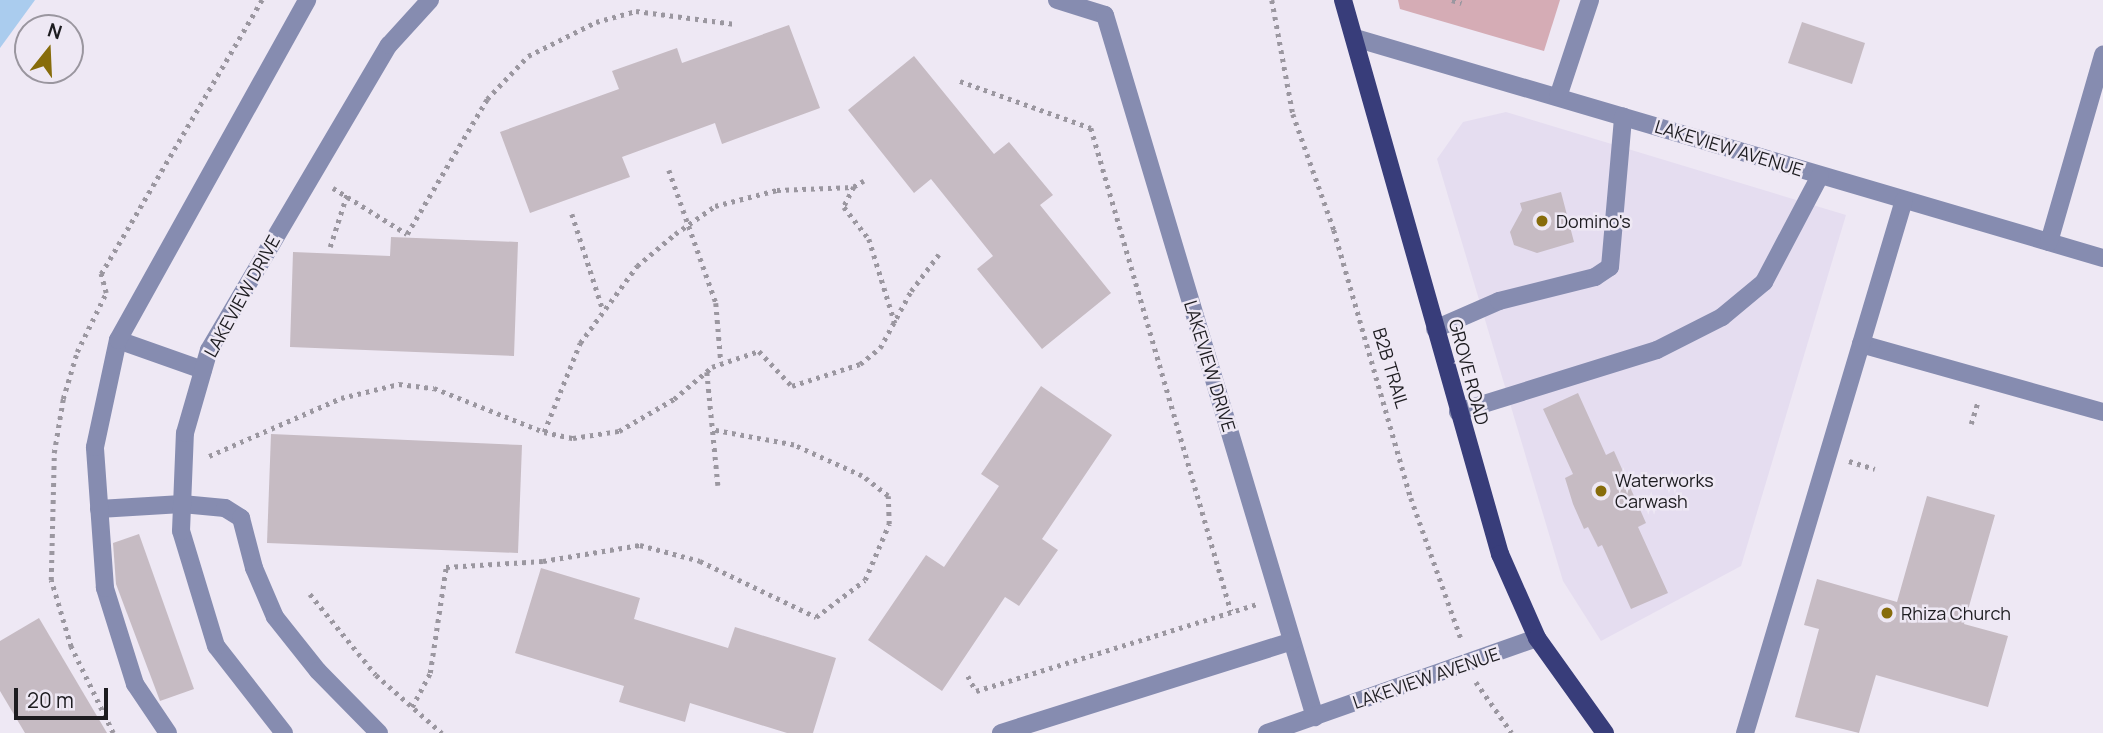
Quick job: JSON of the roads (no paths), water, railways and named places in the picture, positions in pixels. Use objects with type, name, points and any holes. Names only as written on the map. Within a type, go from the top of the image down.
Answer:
[{"type":"main road","name":"GROVE ROAD","points":[[1343,0],[1500,554],[1538,638],[1605,733]]},
{"type":"street","points":[[168,733],[135,684],[105,588],[95,447],[118,340],[307,0]]},
{"type":"street","name":"LAKEVIEW DRIVE","points":[[284,733],[216,646],[181,531],[185,433],[209,350],[389,45],[430,0]]},
{"type":"street","name":"LAKEVIEW DRIVE","points":[[1057,0],[1105,15],[1315,717]]},
{"type":"street","points":[[1558,97],[1590,0]]},
{"type":"street","name":"LAKEVIEW AVENUE","points":[[1355,38],[2103,258]]},
{"type":"street","points":[[2049,242],[2103,55]]},
{"type":"street","points":[[1435,328],[1499,301],[1595,277],[1609,267],[1623,117]]},
{"type":"street","points":[[1458,412],[1657,350],[1722,317],[1764,282],[1819,176]]},
{"type":"street","points":[[1745,733],[1904,200]]},
{"type":"street","points":[[118,340],[203,370]]},
{"type":"street","points":[[1861,344],[2103,412]]},
{"type":"street","points":[[99,509],[182,503],[225,508],[241,518],[254,568],[275,617],[318,671],[379,733]]},
{"type":"street","name":"LAKEVIEW AVENUE","points":[[1315,717],[1471,665],[1538,638]]},
{"type":"street","points":[[1001,733],[1292,641]]},
{"type":"street","points":[[1267,733],[1315,717]]},
{"type":"water","points":[[0,0],[35,0],[25,14],[14,14],[14,29],[0,48]]},
{"type":"place","name":"Domino's","points":[[1542,221]]},
{"type":"place","name":"Waterworks Carwash","points":[[1601,491]]},
{"type":"place","name":"Rhiza Church","points":[[1887,613]]}]
